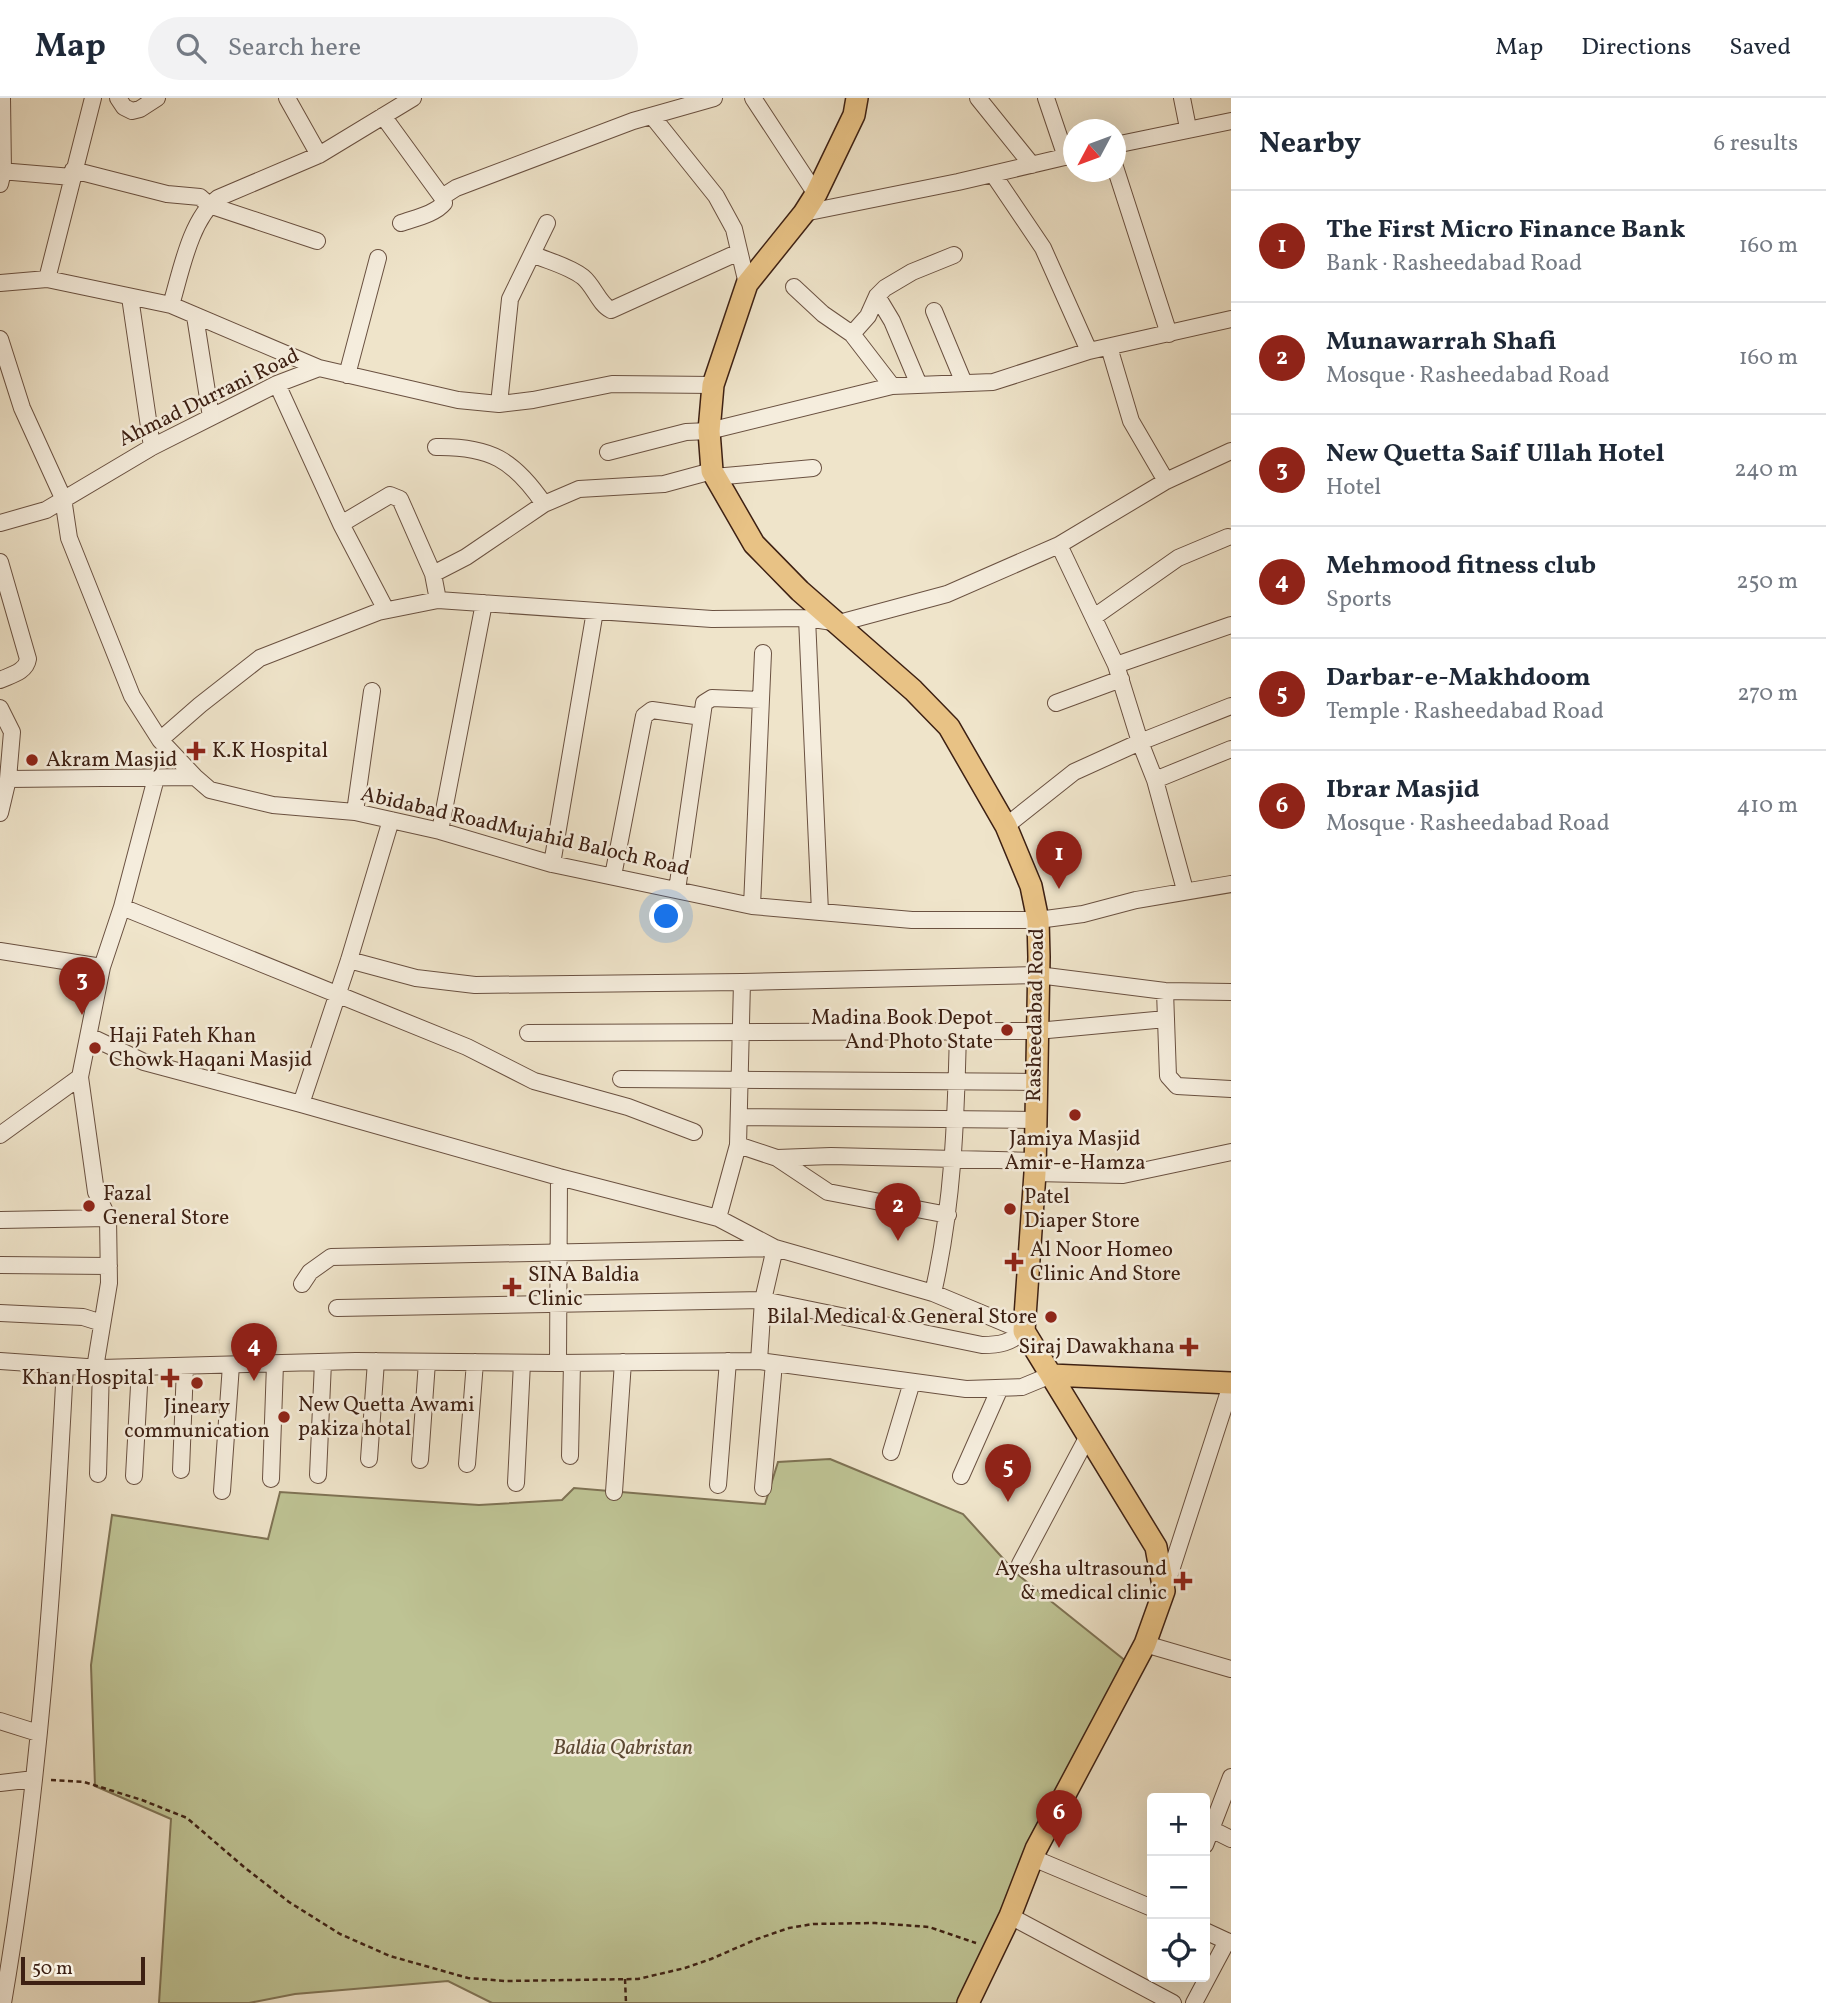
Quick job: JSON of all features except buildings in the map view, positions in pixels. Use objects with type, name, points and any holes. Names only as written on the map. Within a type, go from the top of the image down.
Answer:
[{"type":"main road","name":"Rasheedabad Road","points":[[857,98],[854,115],[816,194],[747,284],[713,385],[709,431],[713,474],[754,544],[800,591],[913,690],[949,727],[1006,826],[1031,886],[1038,920],[1035,1167],[1024,1331]]},
{"type":"main road","points":[[974,2001],[1033,1858],[1145,1644],[1164,1591],[1156,1547],[1024,1331]]},
{"type":"main road","points":[[1051,1375],[1231,1384]]},
{"type":"street","points":[[2,98],[1,175],[73,174],[167,194],[200,197],[209,205],[317,241]]},
{"type":"street","points":[[47,279],[93,98]]},
{"type":"street","points":[[118,98],[124,107],[132,111],[157,98]]},
{"type":"street","points":[[287,98],[319,155]]},
{"type":"street","points":[[171,305],[197,225],[209,205],[218,198],[319,155],[387,108],[413,98]]},
{"type":"street","points":[[442,197],[456,188],[652,116],[714,98]]},
{"type":"street","points":[[753,98],[816,194]]},
{"type":"street","points":[[978,98],[1032,165]]},
{"type":"street","points":[[1046,98],[1063,139]]},
{"type":"street","points":[[1182,98],[1188,128]]},
{"type":"street","points":[[387,108],[444,203],[442,207],[401,223]]},
{"type":"street","points":[[652,116],[716,196],[734,229],[747,284]]},
{"type":"street","points":[[1126,142],[1231,121]]},
{"type":"street","points":[[804,213],[1063,158]]},
{"type":"street","points":[[993,174],[1043,248],[1089,351]]},
{"type":"street","points":[[1120,182],[1169,334]]},
{"type":"street","points":[[499,404],[510,299],[547,223]]},
{"type":"street","points":[[532,254],[580,274],[593,286],[605,307],[611,310],[739,251]]},
{"type":"street","points":[[852,334],[885,288],[912,272],[954,255]]},
{"type":"street","points":[[347,374],[378,258]]},
{"type":"street","points":[[0,283],[47,279],[171,305],[319,368]]},
{"type":"street","points":[[794,287],[823,314],[852,334],[892,386]]},
{"type":"street","points":[[877,296],[892,321],[919,385]]},
{"type":"street","points":[[130,297],[152,447]]},
{"type":"street","points":[[933,311],[964,383]]},
{"type":"street","points":[[195,316],[211,417]]},
{"type":"street","points":[[608,452],[686,432],[709,431],[892,386],[993,382],[1089,351],[1231,319]]},
{"type":"street","name":"Abidabad RoadMujahid Baloch Road","points":[[0,339],[22,408],[63,498],[69,538],[132,696],[160,740],[195,778],[210,790],[273,804],[355,812],[440,831],[552,864],[752,906],[912,920],[1038,920],[1083,914],[1185,890],[1231,884]]},
{"type":"street","points":[[1109,347],[1131,421],[1166,481]]},
{"type":"street","name":"Ahmad Durrani Road","points":[[0,523],[46,510],[152,447],[277,384],[319,368],[458,400],[499,404],[612,384],[713,385]]},
{"type":"street","points":[[277,384],[341,524],[386,610]]},
{"type":"street","points":[[436,447],[464,447],[484,452],[510,465],[526,478],[544,504]]},
{"type":"street","points":[[160,740],[260,659],[386,610],[438,600],[712,619],[807,618],[839,623],[947,594],[1059,545],[1166,481],[1231,451]]},
{"type":"street","points":[[433,574],[466,557],[544,504],[579,489],[664,484],[713,474],[813,468]]},
{"type":"street","points":[[341,524],[390,495],[397,496],[433,574],[438,600]]},
{"type":"street","points":[[1094,617],[1178,558],[1228,537]]},
{"type":"street","points":[[1059,545],[1119,672],[1155,780],[1185,890]]},
{"type":"street","points":[[0,562],[28,659],[22,670],[0,680]]},
{"type":"street","points":[[440,831],[484,603]]},
{"type":"street","points":[[552,864],[595,611]]},
{"type":"street","points":[[807,618],[820,912]]},
{"type":"street","points":[[1056,703],[1119,672],[1231,625]]},
{"type":"street","points":[[752,906],[763,653]]},
{"type":"street","points":[[355,812],[372,691]]},
{"type":"street","points":[[677,890],[704,703],[712,698],[761,700]]},
{"type":"street","points":[[1006,826],[1074,772],[1140,741],[1231,706]]},
{"type":"street","points":[[0,708],[12,732],[8,779],[0,813]]},
{"type":"street","points":[[613,876],[644,716],[652,710],[702,717]]},
{"type":"street","points":[[1155,780],[1231,749]]},
{"type":"street","points":[[98,1474],[98,1368],[109,1283],[108,1218],[96,1192],[80,1077],[102,967],[122,907],[156,778]]},
{"type":"street","points":[[8,779],[195,778]]},
{"type":"street","points":[[302,1104],[391,820]]},
{"type":"street","points":[[122,907],[467,1047],[534,1081],[628,1107],[694,1132]]},
{"type":"street","points":[[0,950],[102,967]]},
{"type":"street","points":[[349,960],[416,978],[475,985],[1038,975],[1165,991],[1231,992]]},
{"type":"street","points":[[718,1218],[738,1145],[742,982]]},
{"type":"street","points":[[1165,991],[1168,1076],[1172,1082],[1177,1086],[1231,1089]]},
{"type":"street","points":[[528,1033],[1037,1031],[1166,1019]]},
{"type":"street","points":[[933,1293],[945,1242],[954,1160],[958,1031]]},
{"type":"street","points":[[89,1035],[144,1062],[559,1177],[718,1218],[775,1248],[933,1293],[1024,1331],[1012,1341],[998,1345],[982,1345],[763,1300],[337,1308]]},
{"type":"street","points":[[0,1135],[80,1077]]},
{"type":"street","points":[[621,1079],[1036,1082]]},
{"type":"street","points":[[739,1117],[1035,1120]]},
{"type":"street","points":[[738,1145],[777,1158],[828,1192],[948,1215]]},
{"type":"street","points":[[777,1158],[831,1156],[954,1160],[1123,1175],[1231,1152]]},
{"type":"street","points":[[559,1177],[558,1304],[565,1363],[570,1456]]},
{"type":"street","points":[[0,1220],[108,1218]]},
{"type":"street","points":[[302,1284],[310,1272],[331,1256],[775,1248]]},
{"type":"street","points":[[763,1489],[766,1362],[763,1300],[775,1248]]},
{"type":"street","points":[[0,1265],[109,1266]]},
{"type":"street","points":[[0,1313],[83,1317],[102,1323]]},
{"type":"street","points":[[0,1361],[98,1368],[376,1361],[766,1362],[966,1389],[1022,1387],[1051,1375]]},
{"type":"street","points":[[369,1459],[376,1361]]},
{"type":"street","points":[[718,1485],[728,1361]]},
{"type":"street","points":[[318,1475],[323,1362]]},
{"type":"street","points":[[420,1460],[427,1362]]},
{"type":"street","points":[[467,1464],[475,1362]]},
{"type":"street","points":[[614,1492],[623,1362]]},
{"type":"street","points":[[516,1483],[522,1363]]},
{"type":"street","points":[[271,1479],[275,1364]]},
{"type":"street","points":[[222,1490],[231,1365]]},
{"type":"street","points":[[3,2003],[7,1928],[34,1779],[57,1535],[65,1366]]},
{"type":"street","points":[[181,1470],[185,1367]]},
{"type":"street","points":[[134,1476],[140,1368]]},
{"type":"street","points":[[891,1451],[912,1382]]},
{"type":"street","points":[[1164,1591],[1231,1384]]},
{"type":"street","points":[[961,1476],[1000,1388]]},
{"type":"street","points":[[1020,1564],[1088,1436]]},
{"type":"street","points":[[1145,1644],[1231,1670]]},
{"type":"street","points":[[0,1721],[38,1733]]},
{"type":"street","points":[[1231,1777],[1211,1829],[1231,1839]]},
{"type":"street","points":[[0,1783],[34,1779]]},
{"type":"street","points":[[1033,1858],[1147,1906]]},
{"type":"street","points":[[1010,1916],[1173,2003]]},
{"type":"street","points":[[1194,2003],[1229,1942],[1210,1933]]},
{"type":"path","points":[[34,1779],[84,1782],[142,1800],[187,1818],[289,1902],[341,1934],[390,1956],[468,1978],[505,1981],[638,1979],[685,1968],[757,1939],[789,1928],[813,1924],[875,1923],[929,1927],[994,1949]]},
{"type":"path","points":[[625,1979],[626,2003]]},
{"type":"green space","name":"Baldia Qabristan","points":[[830,1459],[963,1514],[1017,1574],[1137,1670],[968,2003],[492,2003],[448,1981],[295,1994],[249,2003],[159,2003],[171,1819],[95,1786],[91,1665],[112,1515],[268,1539],[280,1492],[479,1505],[562,1500],[574,1488],[765,1504],[778,1462]]},
{"type":"place","name":"K.K Hospital","points":[[196,751]]},
{"type":"place","name":"Akram Masjid","points":[[32,760]]},
{"type":"place","name":"The First Micro Finance Bank","points":[[1059,889]]},
{"type":"place","name":"New Quetta Saif Ullah Hotel","points":[[82,1015]]},
{"type":"place","name":"Madina Book Depot And Photo State","points":[[1007,1030]]},
{"type":"place","name":"Haji Fateh Khan Chowk Haqani Masjid","points":[[95,1048]]},
{"type":"place","name":"Jamiya Masjid Amir-e-Hamza","points":[[1075,1115]]},
{"type":"place","name":"Fazal General Store","points":[[89,1206]]},
{"type":"place","name":"Patel Diaper Store","points":[[1010,1209]]},
{"type":"place","name":"Munawarrah Shafi","points":[[898,1241]]},
{"type":"place","name":"Al Noor Homeo Clinic And Store","points":[[1014,1262]]},
{"type":"place","name":"SINA Baldia Clinic","points":[[512,1287]]},
{"type":"place","name":"Bilal Medical & General Store","points":[[1051,1317]]},
{"type":"place","name":"Siraj Dawakhana","points":[[1189,1347]]},
{"type":"place","name":"Khan Hospital","points":[[170,1378]]},
{"type":"place","name":"Mehmood fitness club","points":[[254,1381]]},
{"type":"place","name":"Jineary communication","points":[[197,1383]]},
{"type":"place","name":"New Quetta Awami pakiza hotal","points":[[284,1417]]},
{"type":"place","name":"Darbar-e-Makhdoom","points":[[1008,1502]]},
{"type":"place","name":"Ayesha ultrasound & medical clinic","points":[[1183,1581]]},
{"type":"place","name":"Ibrar Masjid","points":[[1059,1848]]}]
